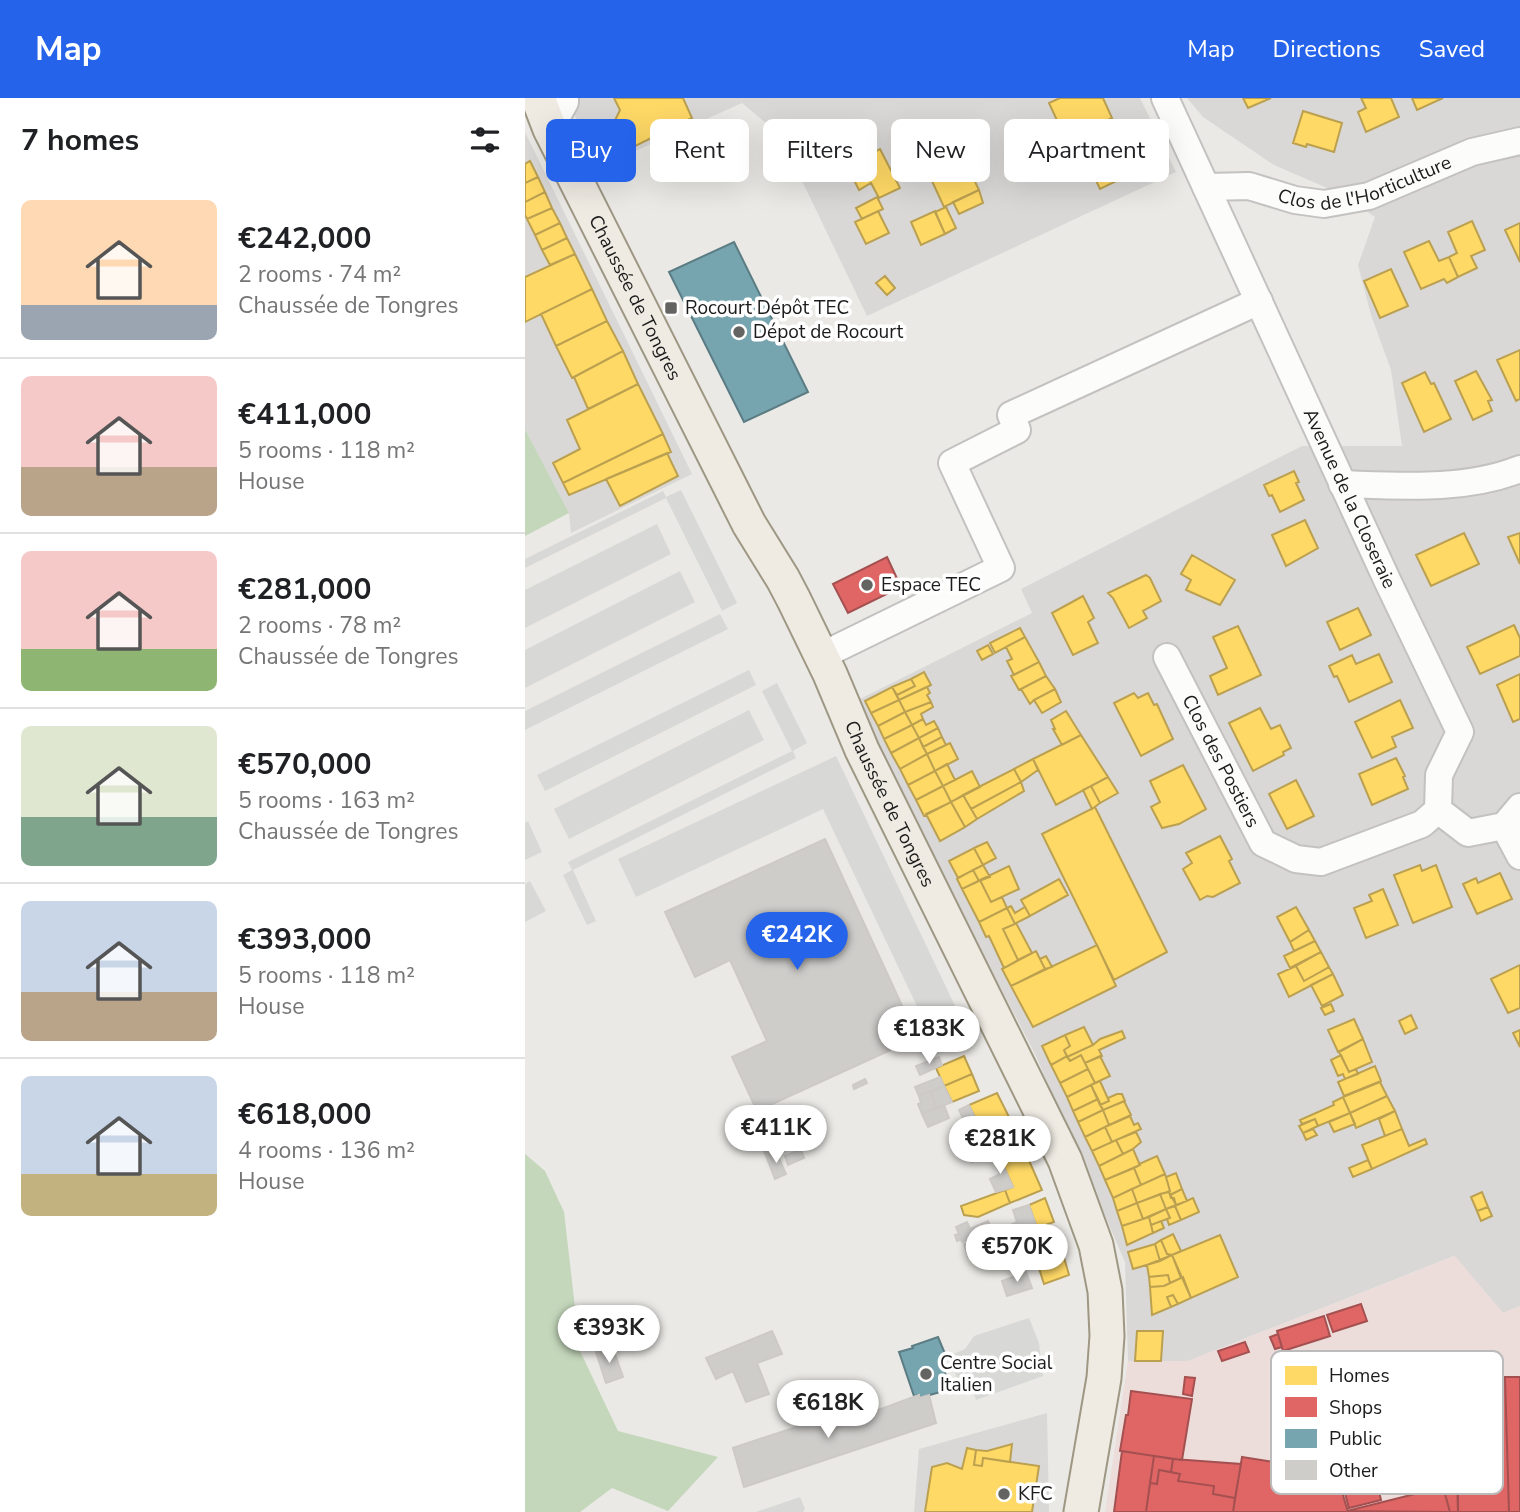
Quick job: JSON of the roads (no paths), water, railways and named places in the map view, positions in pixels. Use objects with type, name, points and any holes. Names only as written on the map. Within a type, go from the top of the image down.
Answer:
[{"type":"main road","name":"Chaussée de Tongres","points":[[531,98],[546,122]]},
{"type":"main road","name":"Chaussée de Tongres","points":[[538,98],[546,119]]},
{"type":"main road","name":"Chaussée de Tongres","points":[[577,182],[749,524],[783,579],[821,656],[862,750],[1065,1160],[1096,1245],[1105,1291],[1107,1336],[1104,1378],[1081,1512]]},
{"type":"street","points":[[556,119],[565,98]]},
{"type":"street","name":"Avenue de la Closeraie","points":[[1165,98],[1342,484],[1460,732],[1439,775],[1438,810]]},
{"type":"street","name":"Clos de l'Horticulture","points":[[1206,187],[1249,186],[1295,200],[1324,204],[1369,196],[1472,152],[1520,141]]},
{"type":"street","points":[[821,656],[1001,568],[952,463],[1017,430],[1011,415],[1259,301]]},
{"type":"street","points":[[1342,484],[1440,485],[1492,478],[1520,469]]},
{"type":"street","name":"Clos des Postiers","points":[[1167,657],[1263,843],[1296,859],[1321,862],[1422,824],[1438,810]]},
{"type":"street","points":[[1438,810],[1468,832],[1512,816],[1520,856]]},
{"type":"place","name":"Rocourt Dépôt TEC","points":[[671,308]]},
{"type":"place","name":"Dépot de Rocourt","points":[[739,332]]},
{"type":"place","name":"Espace TEC","points":[[867,585]]},
{"type":"place","name":"Centre Social Italien","points":[[926,1374]]},
{"type":"place","name":"KFC","points":[[1004,1494]]}]
